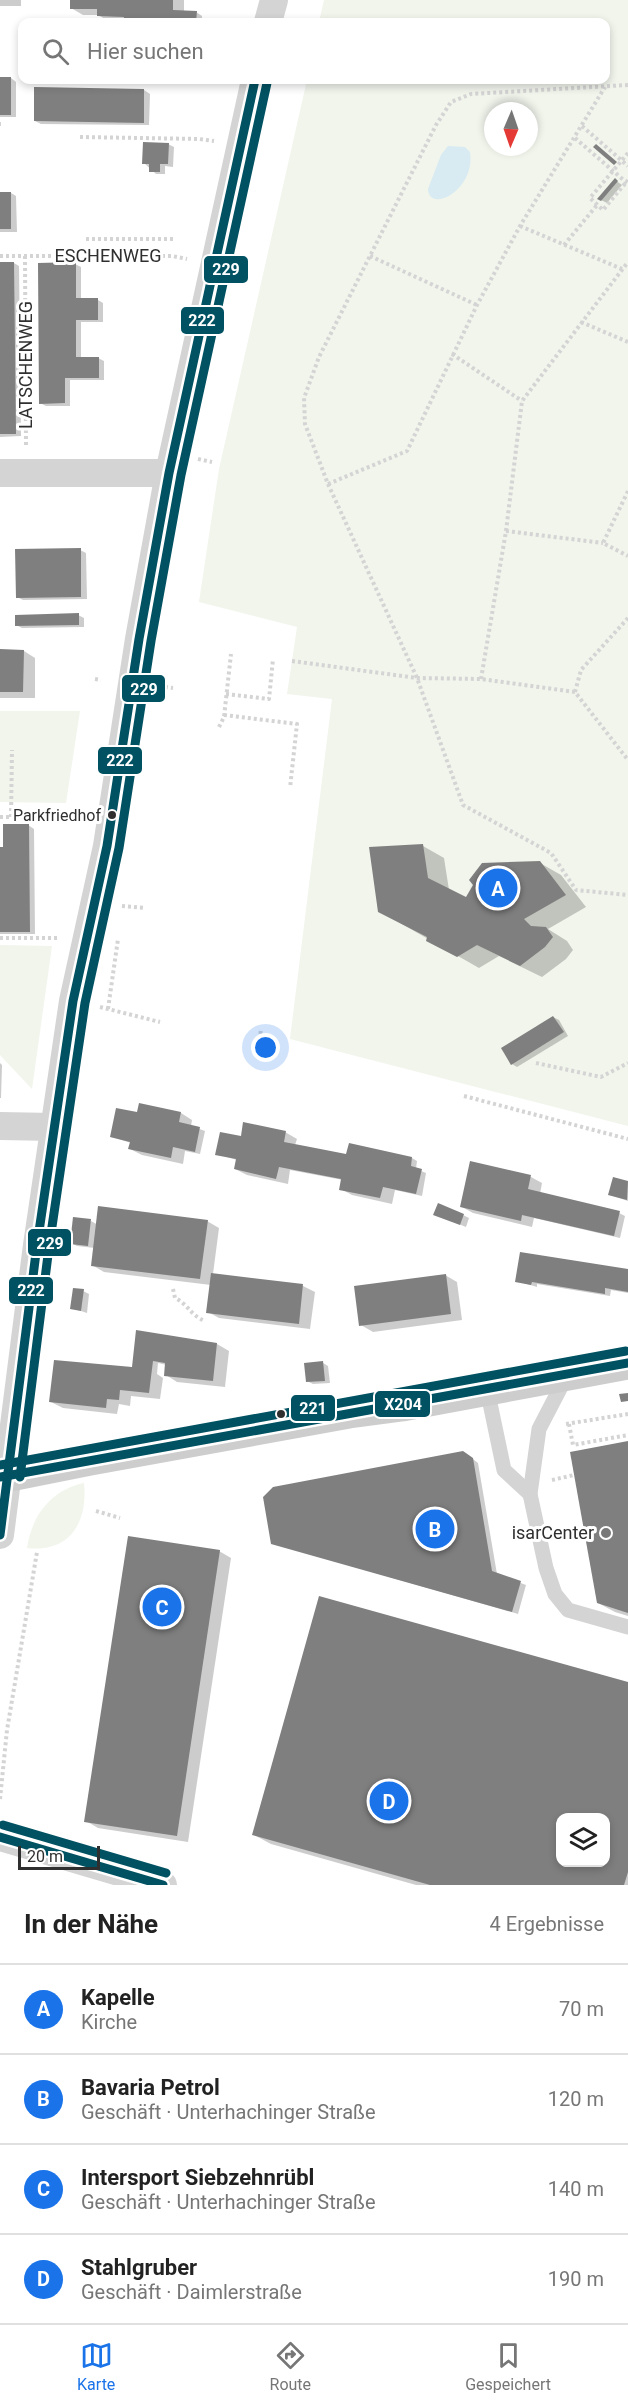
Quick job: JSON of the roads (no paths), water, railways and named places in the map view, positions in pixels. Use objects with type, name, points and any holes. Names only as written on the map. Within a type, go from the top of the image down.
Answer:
[{"type":"main road","points":[[4,1477],[90,1459],[628,1363]]},
{"type":"street","points":[[269,18],[274,0]]},
{"type":"street","points":[[0,1534],[4,1477],[73,1001],[107,846],[139,639],[169,473],[254,84]]},
{"type":"street","points":[[13,473],[169,473]]},
{"type":"street","points":[[0,1126],[54,1127]]},
{"type":"street","points":[[0,1838],[164,1885]]},
{"type":"lane","points":[[567,1374],[539,1429],[530,1494],[555,1594],[568,1610],[628,1627]]},
{"type":"lane","points":[[487,1389],[504,1470],[530,1494]]},
{"type":"place","name":"Parkfriedhof","points":[[112,815]]},
{"type":"place","name":"Kapelle","points":[[498,888]]},
{"type":"place","name":"Bavaria Petrol","points":[[435,1529]]},
{"type":"place","name":"isarCenter","points":[[606,1533]]},
{"type":"place","name":"Intersport Siebzehnrübl","points":[[162,1607]]},
{"type":"place","name":"Stahlgruber","points":[[389,1801]]}]
